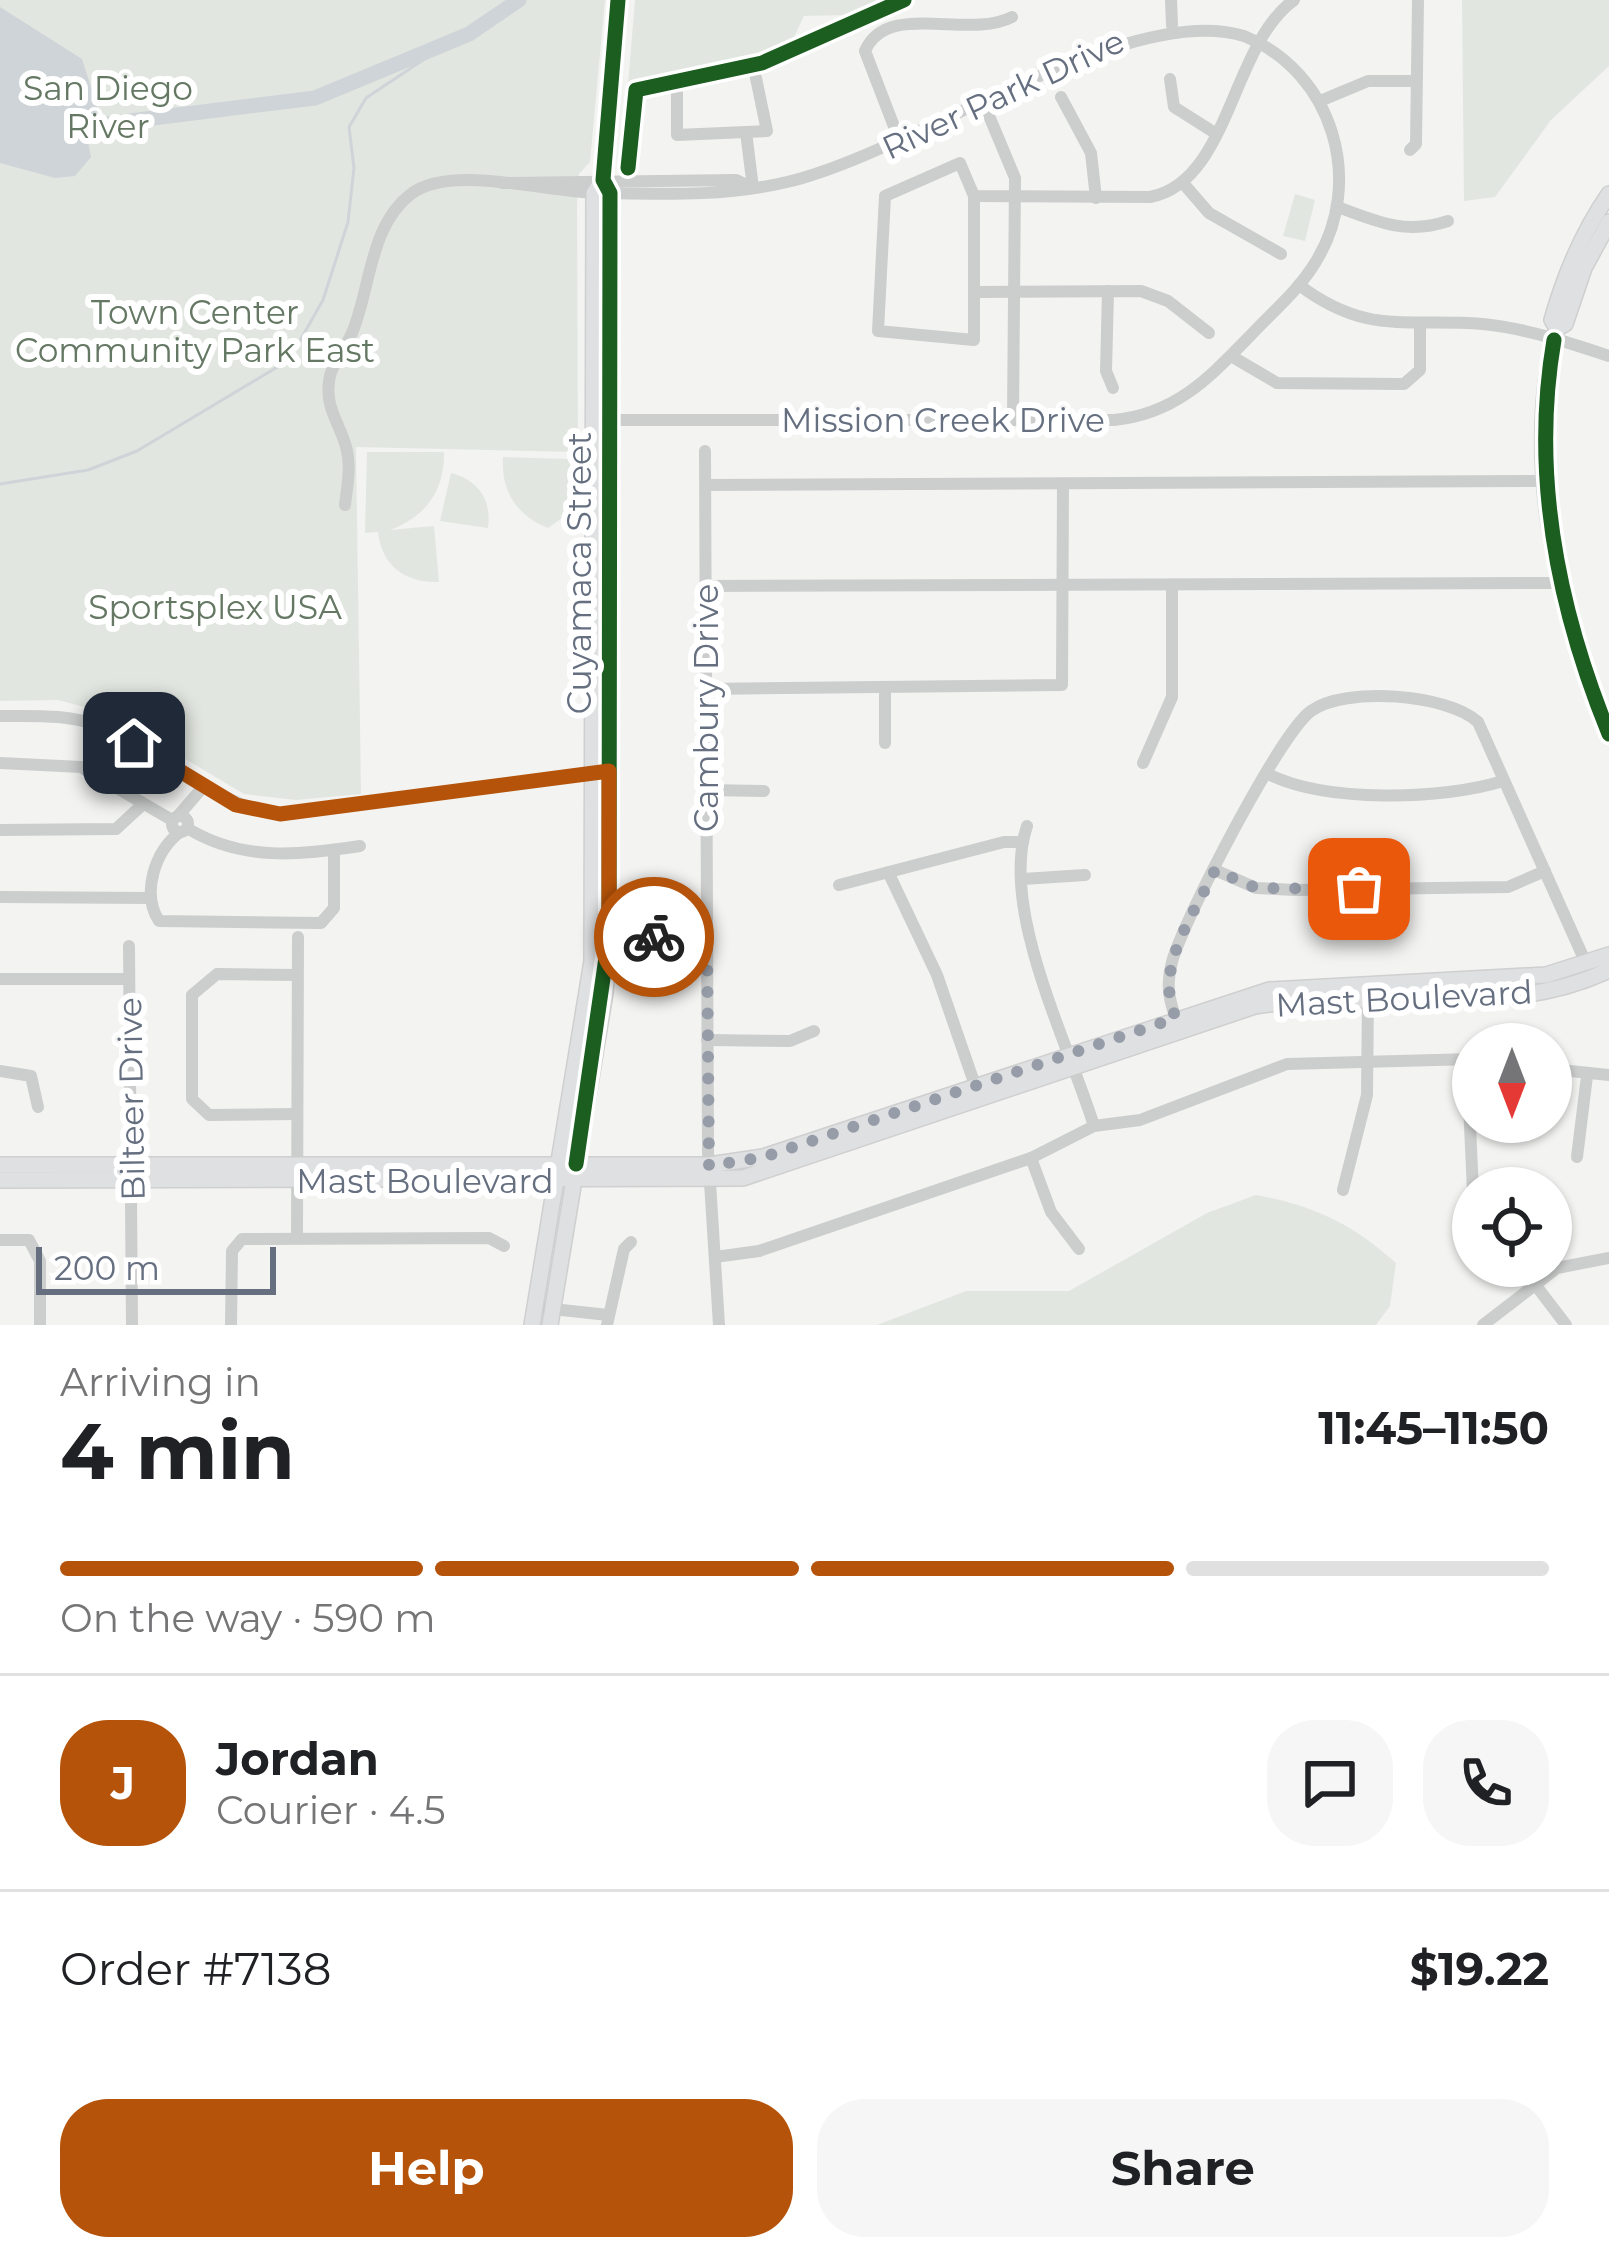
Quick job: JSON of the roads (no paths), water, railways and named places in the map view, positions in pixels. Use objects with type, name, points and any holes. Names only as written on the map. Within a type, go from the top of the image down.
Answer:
[{"type":"main road","name":"Cuyamaca Street","points":[[542,1317],[588,997],[601,937],[602,188],[618,0]]},
{"type":"main road","name":"Cuyamaca Street","points":[[600,529],[609,420],[602,188]]},
{"type":"main road","points":[[1609,194],[1585,229],[1561,288],[1552,320],[1556,334],[1545,415],[1559,583],[1609,734]]},
{"type":"main road","points":[[1556,334],[1565,324],[1609,222]]},
{"type":"main road","name":"Mast Boulevard","points":[[1589,971],[1609,955]]},
{"type":"main road","name":"Mast Boulevard","points":[[0,1180],[132,1173],[780,1169],[981,1101],[1074,1060],[1280,987],[1368,990],[1609,970]]},
{"type":"main road","name":"Mast Boulevard","points":[[566,1173],[621,1164],[709,1173],[973,1083],[1074,1060]]},
{"type":"main road","name":"Mast Boulevard","points":[[0,1165],[132,1173]]},
{"type":"street","points":[[1171,0],[1172,26]]},
{"type":"street","points":[[974,196],[1157,196],[1184,183],[1215,133],[1259,43],[1294,0]]},
{"type":"street","points":[[1409,150],[1416,144],[1418,0]]},
{"type":"street","points":[[900,142],[865,51],[873,34],[916,13],[970,26],[1012,17]]},
{"type":"street","name":"River Park Drive","points":[[345,505],[347,448],[332,418],[329,380],[354,329],[386,222],[410,194],[427,185],[602,188],[736,180],[753,188],[810,176],[900,142],[982,99],[1124,37],[1172,26],[1221,28],[1259,43],[1298,72],[1320,101],[1337,149],[1338,207],[1330,234],[1299,285]]},
{"type":"street","points":[[676,93],[677,135],[767,130],[756,79]]},
{"type":"street","points":[[1170,79],[1174,107],[1215,133]]},
{"type":"street","points":[[1320,101],[1368,81],[1416,81]]},
{"type":"street","points":[[1060,97],[1091,153],[1096,198]]},
{"type":"street","points":[[982,99],[1015,178],[1013,420]]},
{"type":"street","points":[[746,132],[753,188]]},
{"type":"street","points":[[960,163],[974,196],[974,292],[974,340],[878,331],[885,196],[960,163]]},
{"type":"street","points":[[1184,183],[1209,213],[1281,254]]},
{"type":"street","points":[[1338,207],[1397,227],[1426,228],[1448,221]]},
{"type":"street","points":[[1299,285],[1354,318],[1420,326],[1489,325],[1556,334],[1609,356]]},
{"type":"street","name":"Mission Creek Drive","points":[[609,420],[1114,420],[1152,413],[1201,387],[1299,285]]},
{"type":"street","points":[[1108,291],[1106,370],[1113,388]]},
{"type":"street","points":[[974,292],[1154,293],[1209,333]]},
{"type":"street","points":[[1231,356],[1269,381],[1404,384],[1420,370],[1420,326]]},
{"type":"street","name":"Cambury Drive","points":[[705,451],[709,1173],[719,1325]]},
{"type":"street","points":[[706,485],[1548,481]]},
{"type":"street","points":[[706,689],[1062,686],[1063,484]]},
{"type":"street","points":[[706,586],[1559,583]]},
{"type":"street","points":[[1143,763],[1172,697],[1172,585]]},
{"type":"street","points":[[885,688],[885,743]]},
{"type":"street","points":[[1178,1025],[1168,991],[1172,958],[1215,870],[1300,720],[1340,699],[1440,700],[1467,713],[1482,728],[1589,971]]},
{"type":"street","points":[[0,716],[63,717],[102,726],[236,805],[280,814],[601,772]]},
{"type":"street","points":[[0,763],[81,766],[142,805],[245,852],[360,846]]},
{"type":"street","points":[[1268,774],[1318,792],[1454,791],[1503,781]]},
{"type":"street","points":[[203,787],[152,875],[149,898],[159,921],[321,922],[331,917],[334,850]]},
{"type":"street","points":[[707,790],[764,790]]},
{"type":"street","points":[[0,830],[116,829],[142,805]]},
{"type":"street","points":[[1027,826],[1022,842],[1029,934],[1094,1126]]},
{"type":"street","points":[[838,885],[1004,842],[1022,842]]},
{"type":"street","points":[[1215,870],[1250,887],[1294,890],[1508,886],[1545,871]]},
{"type":"street","points":[[890,875],[937,975],[981,1101]]},
{"type":"street","points":[[1023,879],[1085,875]]},
{"type":"street","points":[[0,897],[149,898]]},
{"type":"street","points":[[297,1238],[298,937]]},
{"type":"street","points":[[601,937],[707,937]]},
{"type":"street","name":"Bilteer Drive","points":[[130,946],[132,1325]]},
{"type":"street","points":[[297,975],[217,974],[192,995],[192,1099],[209,1115],[297,1114]]},
{"type":"street","points":[[0,979],[130,979]]},
{"type":"street","points":[[1343,1190],[1367,1095],[1368,990]]},
{"type":"street","points":[[707,1040],[790,1041],[814,1031]]},
{"type":"street","points":[[715,1257],[749,1254],[1030,1158],[1094,1126],[1143,1119],[1287,1064],[1452,1059]]},
{"type":"street","points":[[0,1071],[31,1076],[38,1107]]},
{"type":"street","points":[[1572,1073],[1609,1075]]},
{"type":"street","points":[[1577,1157],[1587,1076]]},
{"type":"street","points":[[1030,1158],[1051,1212],[1079,1249]]},
{"type":"street","points":[[230,1325],[232,1251],[245,1238],[489,1238],[504,1246]]},
{"type":"street","points":[[0,1240],[28,1240],[40,1261],[40,1325]]},
{"type":"street","points":[[542,1317],[608,1320],[631,1242]]},
{"type":"street","points":[[1572,1262],[1609,1258]]},
{"type":"street","points":[[1483,1325],[1530,1287]]},
{"type":"street","points":[[1538,1287],[1566,1325]]},
{"type":"waterway","name":"San Diego River","points":[[75,123],[97,125],[315,98],[469,34],[519,0]]},
{"type":"waterway","points":[[0,484],[88,470],[137,451],[289,360],[323,300],[348,222],[354,168],[349,127],[366,98],[456,38]]},
{"type":"park label","name":"Town Center Community Park East","points":[[195,331]]},
{"type":"park label","name":"Sportsplex USA","points":[[215,607]]}]
